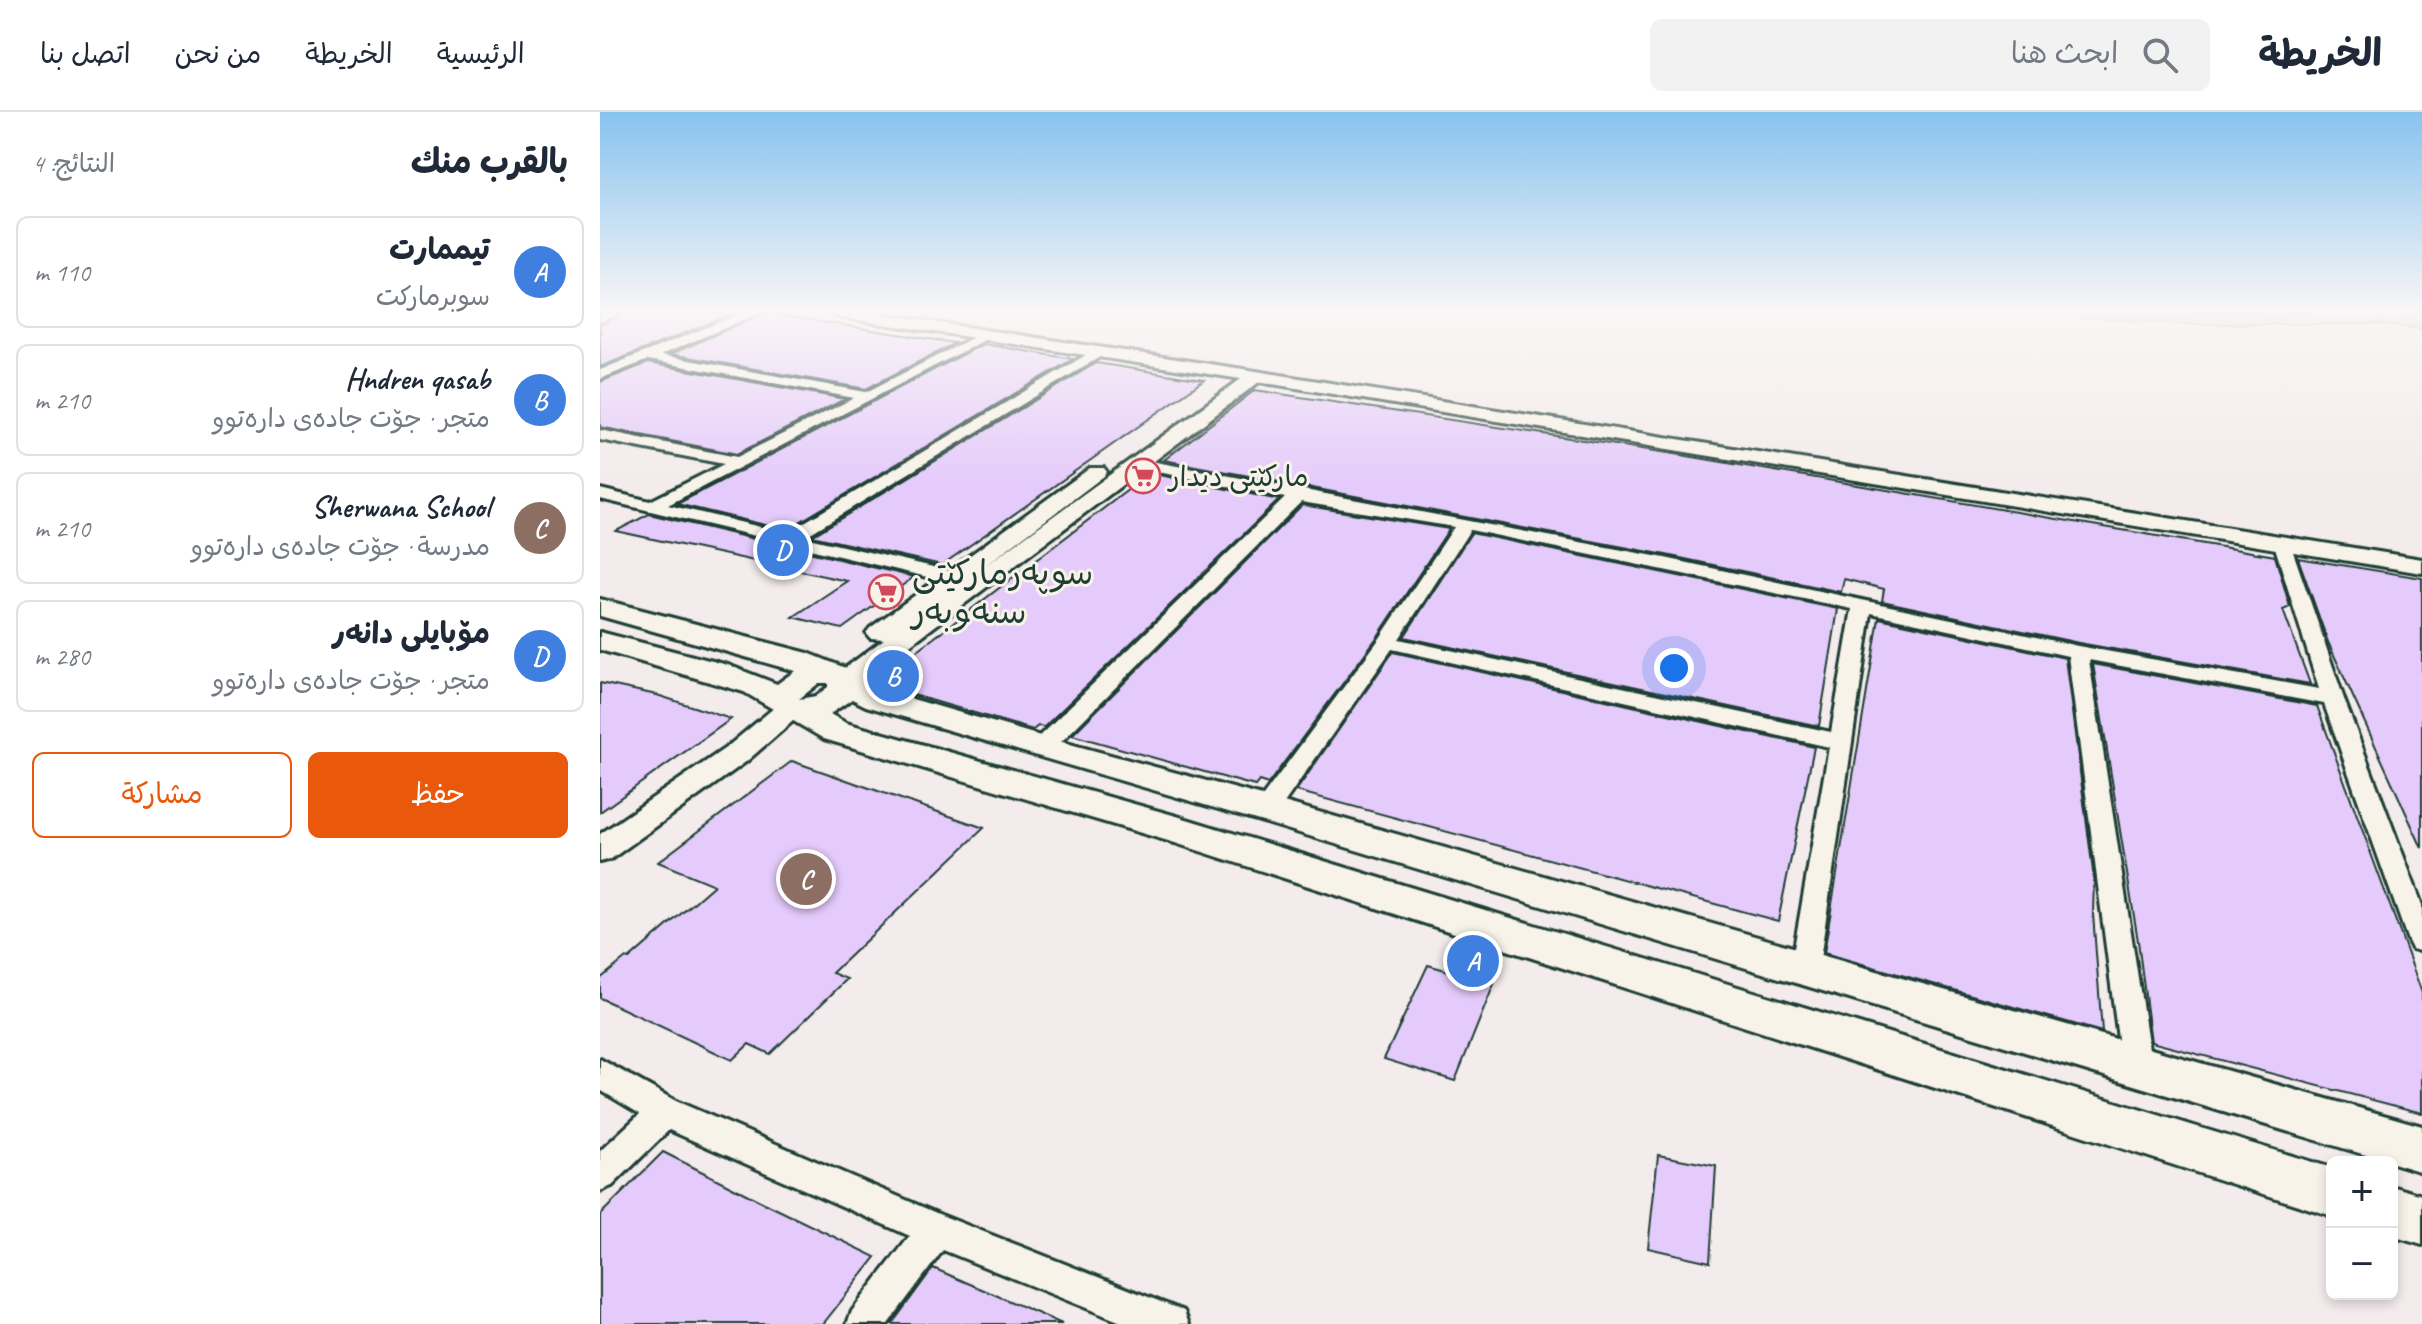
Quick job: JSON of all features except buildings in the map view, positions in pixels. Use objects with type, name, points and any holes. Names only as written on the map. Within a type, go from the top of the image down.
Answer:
[{"type":"main road","points":[[600,607],[797,660],[877,699],[1041,748],[1266,810],[2136,1062],[2422,1149]]},
{"type":"main road","points":[[603,645],[755,685],[835,731],[1180,831],[2326,1190]]},
{"type":"main road","points":[[791,706],[785,692],[795,683],[839,679]]},
{"type":"main road","points":[[2398,1213],[2422,1220]]},
{"type":"street","points":[[715,369],[866,396]]},
{"type":"street","points":[[653,506],[921,369]]},
{"type":"street","points":[[791,537],[1073,369]]},
{"type":"street","points":[[1205,369],[2422,566]]},
{"type":"street","points":[[839,679],[1140,464],[1245,375]]},
{"type":"street","points":[[839,679],[952,577],[1245,375]]},
{"type":"street","points":[[600,435],[739,462]]},
{"type":"street","points":[[1140,464],[1297,496],[1465,524],[1863,604],[2078,652],[2333,699]]},
{"type":"street","points":[[600,494],[952,577]]},
{"type":"street","points":[[1041,748],[1297,496]]},
{"type":"street","points":[[1266,810],[1387,642],[1465,524]]},
{"type":"street","points":[[2283,544],[2333,699],[2411,880],[2422,941]]},
{"type":"street","points":[[1805,966],[1863,604]]},
{"type":"street","points":[[1387,642],[1840,742]]},
{"type":"street","points":[[2078,652],[2136,1062]]},
{"type":"street","points":[[600,850],[737,754],[791,706]]},
{"type":"street","points":[[600,1073],[665,1112],[936,1230],[1171,1324]]},
{"type":"street","points":[[600,1174],[665,1112]]},
{"type":"street","points":[[865,1324],[936,1230]]},
{"type":"place","name":"مارکێتی دیدار","points":[[1143,476]]},
{"type":"place","name":"مۆبایلی دانەر","points":[[783,550]]},
{"type":"place","name":"سوپەرمارکێتی سنەوبەر","points":[[886,592]]},
{"type":"place","name":"Hndren qasab","points":[[893,676]]},
{"type":"place","name":"Sherwana School","points":[[806,879]]},
{"type":"place","name":"تیممارت","points":[[1473,961]]}]
